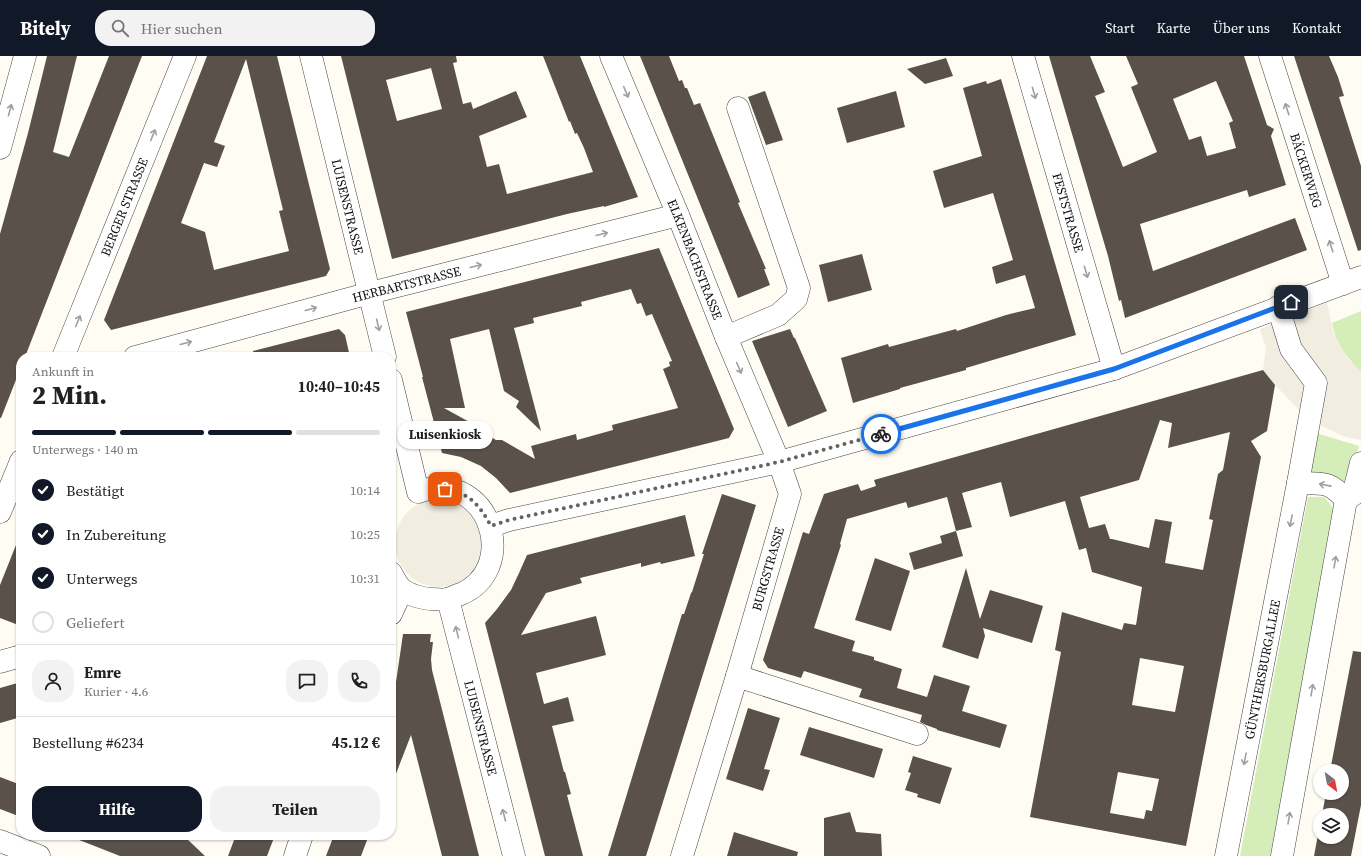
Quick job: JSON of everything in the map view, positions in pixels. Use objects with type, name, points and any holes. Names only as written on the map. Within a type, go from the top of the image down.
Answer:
[{"type":"street","points":[[0,148],[25,56]]},
{"type":"street","name":"BERGER STRASSE","points":[[65,352],[185,56]]},
{"type":"street","name":"LUISENSTRASSE","points":[[311,56],[384,352]]},
{"type":"street","name":"ELKENBACHSTRASSE","points":[[610,56],[678,215],[726,337],[779,462]]},
{"type":"street","name":"FESTSTRASSE","points":[[1023,56],[1114,369]]},
{"type":"street","name":"BÄCKERWEG","points":[[1270,56],[1352,280]]},
{"type":"street","points":[[726,337],[778,315],[796,299],[799,288],[738,108]]},
{"type":"street","name":"HERBARTSTRASSE","points":[[153,352],[370,293],[678,215]]},
{"type":"street","points":[[491,526],[509,520],[779,462],[1114,369],[1352,280]]},
{"type":"street","name":"GÜNTHERSBURGALLEE","points":[[1226,856],[1316,383],[1291,349],[1278,307]]},
{"type":"street","points":[[396,401],[418,492],[436,488],[448,489],[454,490],[470,498],[483,510],[491,526],[494,550],[486,572],[470,590],[448,599],[427,599],[396,581]]},
{"type":"street","name":"BURGSTRASSE","points":[[682,856],[737,676],[790,494],[779,462]]},
{"type":"street","points":[[1282,856],[1346,500],[1353,495],[1361,463]]},
{"type":"street","points":[[0,512],[16,473]]},
{"type":"street","points":[[1298,483],[1328,484],[1336,489],[1346,500]]},
{"type":"street","name":"LUISENSTRASSE","points":[[448,599],[514,856]]},
{"type":"street","points":[[737,676],[917,734]]},
{"type":"street","points":[[295,856],[300,840]]},
{"type":"street","points":[[0,841],[39,856]]},
{"type":"green space","points":[[1361,311],[1361,372],[1351,362],[1339,344],[1332,323]]},
{"type":"green space","points":[[1316,433],[1359,446],[1350,480],[1344,484],[1309,477]]},
{"type":"green space","points":[[1308,497],[1324,497],[1337,513],[1274,856],[1240,856]]},
{"type":"shaded area","points":[[1327,302],[1333,332],[1347,358],[1361,372],[1361,440],[1345,437],[1309,420],[1275,385],[1263,370],[1266,348],[1260,329]]},
{"type":"shaded area","points":[[439,499],[456,502],[470,512],[480,526],[483,543],[480,560],[470,574],[456,584],[439,587],[422,584],[408,574],[398,560],[396,552],[396,534],[398,526],[408,512],[422,502]]},
{"type":"building","points":[[47,56],[77,56],[53,152],[69,157],[109,56],[142,56],[27,352],[16,352],[16,380],[0,418],[0,234],[28,133]]},
{"type":"building","points":[[207,56],[277,56],[330,269],[326,276],[111,330],[104,320]],"holes":[[[246,59],[283,210],[279,211],[289,251],[214,270],[205,232],[181,223],[204,163],[217,167],[225,146],[214,142]]]},
{"type":"building","points":[[341,56],[456,56],[457,62],[453,63],[463,104],[471,102],[473,109],[516,91],[527,117],[479,136],[487,167],[499,164],[507,194],[593,172],[577,133],[575,134],[570,121],[569,122],[543,56],[580,56],[638,197],[604,207],[567,214],[392,259]],"holes":[[[431,68],[442,109],[397,121],[386,80]]]},
{"type":"building","points":[[640,56],[669,56],[679,81],[682,80],[685,88],[687,88],[694,105],[700,103],[740,202],[738,203],[766,269],[764,269],[770,285],[738,298]]},
{"type":"building","points":[[1049,56],[1090,56],[1105,92],[1095,96],[1123,167],[1157,152],[1131,87],[1138,84],[1126,56],[1244,56],[1267,125],[1274,129],[1271,136],[1286,185],[1249,197],[1247,190],[1140,224],[1153,271],[1295,218],[1307,250],[1125,318],[1121,300],[1119,301],[1108,256]],"holes":[[[1216,81],[1233,121],[1229,123],[1236,148],[1207,156],[1201,136],[1189,140],[1173,99]]]},
{"type":"building","points":[[1294,56],[1329,56],[1338,77],[1344,96],[1339,97],[1361,166],[1361,250],[1358,251]]},
{"type":"building","points":[[946,58],[953,76],[925,84],[907,69]]},
{"type":"building","points":[[1001,79],[1076,335],[966,368],[966,370],[900,388],[853,403],[841,358],[888,344],[889,347],[956,329],[957,331],[1006,315],[1035,308],[1025,275],[996,284],[992,267],[1013,260],[993,193],[944,208],[933,171],[982,156],[963,88],[986,81],[987,84]]},
{"type":"building","points":[[765,91],[783,140],[766,145],[748,97]]},
{"type":"building","points":[[896,91],[905,127],[847,143],[837,108]]},
{"type":"building","points":[[659,248],[734,429],[729,438],[510,493],[496,478],[481,466],[461,457],[442,453],[406,312]],"holes":[[[631,289],[637,304],[641,303],[646,316],[652,314],[672,361],[669,362],[670,366],[663,369],[678,408],[612,425],[613,430],[577,440],[576,434],[531,446],[535,459],[502,440],[496,440],[474,427],[473,424],[444,408],[465,408],[450,339],[489,329],[504,391],[519,401],[516,407],[541,431],[514,328],[534,323],[533,318],[582,306],[581,302]]]},
{"type":"building","points":[[862,254],[872,290],[828,302],[819,265]]},
{"type":"building","points":[[339,329],[345,335],[349,352],[253,352]]},
{"type":"building","points":[[790,329],[827,411],[788,427],[752,341]]},
{"type":"building","points":[[1263,370],[1275,385],[1267,431],[1251,441],[1261,457],[1186,846],[1030,817],[1061,652],[1055,650],[1062,612],[1122,630],[1124,623],[1136,625],[1142,587],[1092,572],[1086,548],[1079,550],[1065,501],[1010,517],[1001,482],[962,493],[972,527],[956,531],[947,497],[908,508],[906,502],[847,519],[841,545],[814,628],[855,641],[852,651],[874,657],[874,660],[902,669],[897,688],[927,697],[934,675],[970,686],[962,711],[1007,725],[1000,748],[937,730],[920,722],[922,715],[859,697],[862,689],[804,671],[801,678],[768,668],[763,660],[803,532],[809,534],[824,494],[858,484],[861,491],[876,486],[874,480]],"holes":[[[1160,420],[1172,423],[1168,448],[1230,432],[1223,470],[1218,474],[1209,519],[1213,520],[1203,570],[1165,563],[1172,522],[1155,519],[1149,548],[1110,539],[1105,524],[1089,528],[1080,497],[1139,480]],[[1140,658],[1184,666],[1175,712],[1132,705]],[[1118,772],[1159,779],[1152,811],[1146,810],[1144,819],[1110,813]]]},
{"type":"building","points":[[722,494],[756,505],[646,856],[608,856],[682,614],[684,614],[692,592],[704,554],[702,554]]},
{"type":"building","points":[[685,515],[695,556],[641,567],[641,563],[580,578],[582,583],[546,593],[521,635],[596,616],[606,655],[536,673],[544,704],[568,697],[574,721],[552,726],[571,794],[567,795],[583,856],[545,856],[485,623],[511,590],[527,555]]},
{"type":"building","points":[[956,531],[963,556],[914,570],[909,553],[942,543],[940,536]]},
{"type":"building","points":[[16,545],[16,624],[0,618],[0,585]]},
{"type":"building","points":[[875,558],[910,571],[891,631],[855,620]]},
{"type":"building","points":[[966,568],[980,619],[990,590],[1043,606],[1032,643],[983,628],[985,636],[978,659],[942,647]]},
{"type":"building","points":[[403,634],[431,634],[430,642],[433,642],[431,659],[432,670],[479,856],[442,856],[411,735],[396,774],[396,682]]},
{"type":"building","points":[[1353,651],[1361,652],[1361,805],[1351,856],[1314,856],[1316,844],[1349,844],[1349,808],[1323,808],[1325,800],[1349,800],[1349,764],[1331,764]]},
{"type":"building","points":[[16,683],[16,718],[0,723],[0,688]]},
{"type":"building","points":[[748,708],[780,718],[764,769],[770,770],[763,791],[726,779]]},
{"type":"building","points":[[809,727],[883,749],[874,778],[800,755]]},
{"type":"building","points":[[913,756],[952,768],[940,804],[917,797],[918,794],[905,790],[911,773],[908,772]]},
{"type":"building","points":[[0,777],[16,783],[16,815],[0,809]]},
{"type":"building","points":[[850,812],[856,832],[881,834],[882,856],[824,856],[824,818]]},
{"type":"building","points":[[734,832],[798,852],[797,856],[727,856]]},
{"type":"building","points":[[79,840],[188,840],[205,856],[120,856]]},
{"type":"building","points":[[234,840],[273,840],[267,856],[228,856]]},
{"type":"building","points":[[332,840],[367,840],[361,856],[326,856]]},
{"type":"way so far","points":[[445,489],[454,490],[470,498],[483,510],[491,526],[509,520],[779,462],[881,434]]},
{"type":"place","name":"Luisenkiosk","points":[[445,489]]},
{"type":"route","points":[[881,434],[1114,369],[1291,302]]}]
